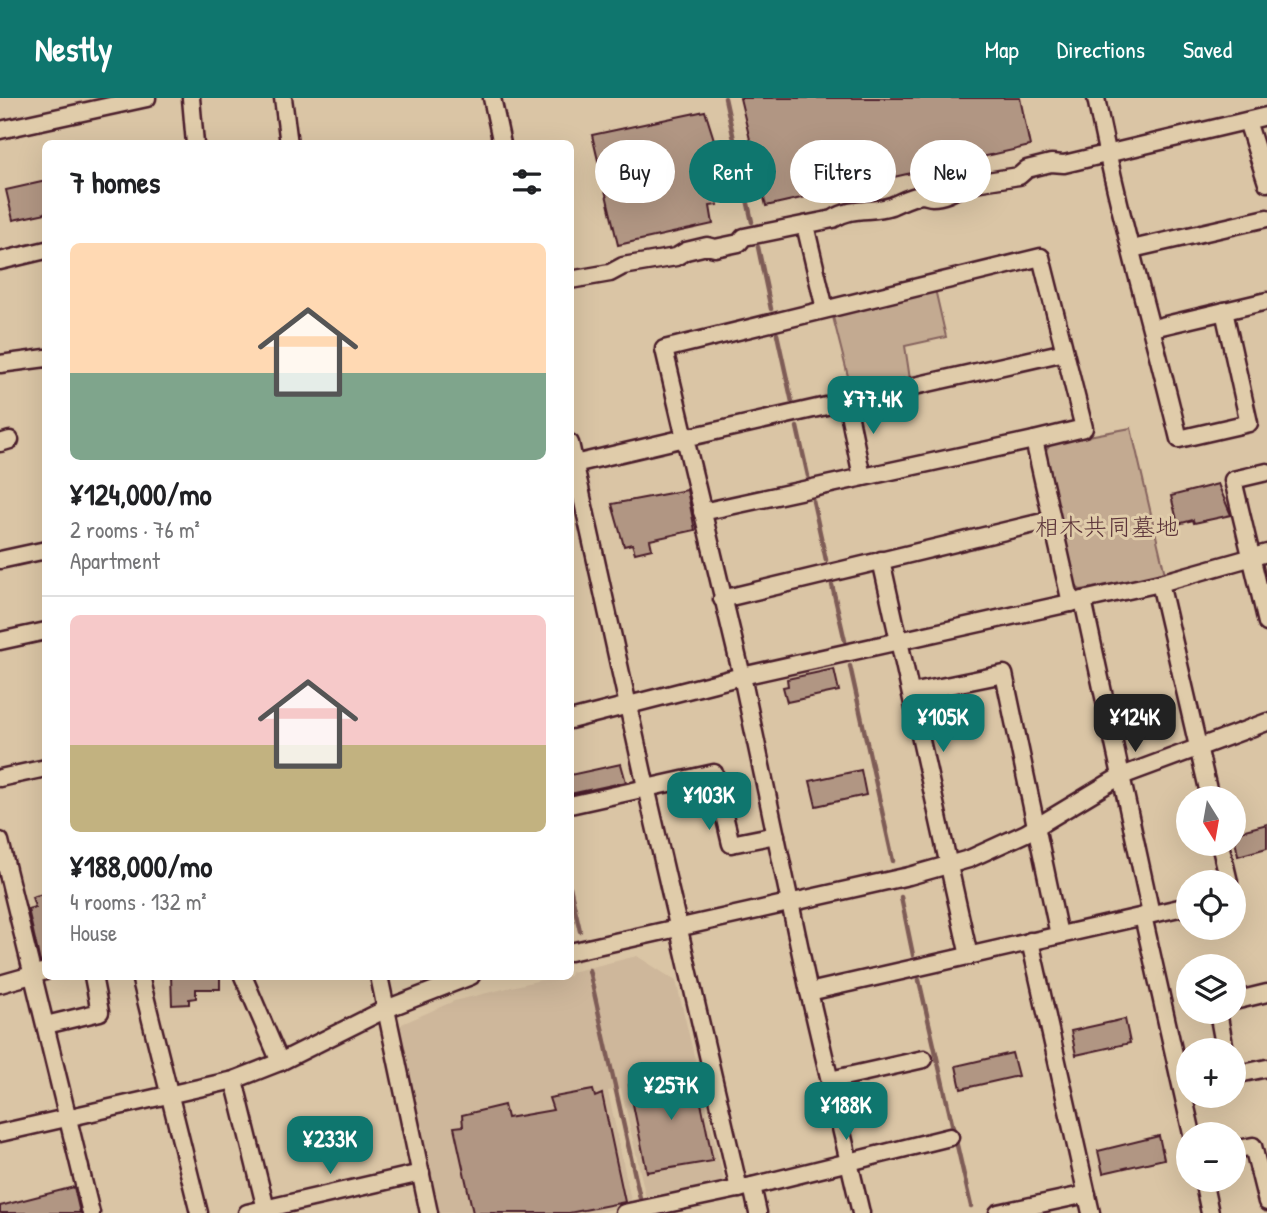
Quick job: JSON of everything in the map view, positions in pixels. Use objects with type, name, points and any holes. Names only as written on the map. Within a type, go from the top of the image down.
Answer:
[{"type":"street","points":[[0,130],[146,98]]},
{"type":"street","points":[[191,98],[195,140]]},
{"type":"street","points":[[283,98],[288,140]]},
{"type":"street","points":[[492,98],[501,140]]},
{"type":"street","points":[[1097,98],[1107,153],[1179,439],[1249,423],[1224,311]]},
{"type":"street","points":[[574,279],[610,273],[623,266],[677,257],[686,251],[707,246],[715,248],[739,243],[744,237],[833,219],[864,208],[871,210],[891,206],[924,195],[932,197],[956,191],[962,185],[1019,176],[1027,169],[1051,163],[1064,164],[1267,116]]},
{"type":"street","points":[[1247,121],[1267,183]]},
{"type":"street","points":[[1132,249],[1267,218]]},
{"type":"street","points":[[805,225],[825,309]]},
{"type":"street","points":[[0,261],[42,251]]},
{"type":"street","points":[[702,513],[1084,428],[1041,257],[664,349],[685,438],[702,513],[722,598],[742,676],[809,992],[861,1213]]},
{"type":"street","points":[[1153,328],[1267,301]]},
{"type":"street","points":[[574,465],[1065,352]]},
{"type":"street","points":[[0,364],[42,359]]},
{"type":"street","points":[[847,403],[862,477]]},
{"type":"street","points":[[1034,440],[1051,520],[1077,602],[1121,776],[1190,1122]]},
{"type":"street","points":[[574,469],[678,926],[745,1187],[758,1213]]},
{"type":"street","points":[[1267,472],[1233,480],[1267,623]]},
{"type":"street","points":[[722,598],[1051,520]]},
{"type":"street","points":[[0,560],[42,551]]},
{"type":"street","points":[[574,719],[742,676],[1160,583],[1267,553]]},
{"type":"street","points":[[881,560],[969,956]]},
{"type":"street","points":[[1160,583],[1207,786]]},
{"type":"street","points":[[0,641],[42,632]]},
{"type":"street","points":[[911,693],[1004,674],[1059,935]]},
{"type":"street","points":[[574,951],[909,876],[970,859],[1036,827],[1121,776],[1267,722]]},
{"type":"street","points":[[0,778],[42,769]]},
{"type":"street","points":[[574,804],[714,773],[731,844],[776,835]]},
{"type":"street","points":[[0,841],[2,860],[40,973],[46,1026],[91,1213]]},
{"type":"street","points":[[809,992],[1176,909]]},
{"type":"street","points":[[1030,942],[1091,1213]]},
{"type":"street","points":[[0,984],[40,973]]},
{"type":"street","points":[[46,1026],[100,1012],[94,980]]},
{"type":"street","points":[[141,980],[199,1213]]},
{"type":"street","points":[[245,980],[280,1062]]},
{"type":"street","points":[[380,980],[429,1213]]},
{"type":"street","points":[[0,1133],[234,1080],[280,1062],[386,1009],[461,980]]},
{"type":"street","points":[[1246,998],[1267,993]]},
{"type":"street","points":[[830,1080],[924,1059]]},
{"type":"street","points":[[1246,1072],[1267,1068]]},
{"type":"street","points":[[234,1080],[266,1209]]},
{"type":"street","points":[[625,1213],[950,1137]]},
{"type":"street","points":[[1246,1147],[1253,1146],[1267,1202]]},
{"type":"street","points":[[247,1213],[312,1206],[421,1173]]},
{"type":"street","points":[[1206,1192],[1210,1213]]},
{"type":"street","points":[[998,1213],[1087,1194]]},
{"type":"shaded area","points":[[637,956],[676,981],[724,1180],[722,1186],[647,1202],[621,1088],[608,1091],[632,1205],[593,1213],[437,1213],[398,1032],[402,1024],[454,1001],[541,980],[574,980],[574,971]]},
{"type":"green space","points":[[935,289],[946,337],[905,346],[910,379],[852,392],[832,313]]},
{"type":"green space","name":"相木共同墓地","points":[[1131,428],[1165,574],[1081,590],[1074,586],[1045,452],[1052,443]]},
{"type":"building","points":[[740,98],[1020,98],[1030,146],[991,155],[991,140],[910,140],[910,173],[896,176],[896,140],[790,140],[790,201],[766,206],[765,203],[776,203],[776,140],[750,140]]},
{"type":"building","points":[[705,111],[714,140],[689,140],[689,203],[718,203],[710,206],[713,224],[618,245],[608,203],[675,203],[675,140],[595,140],[595,148],[592,135]]},
{"type":"building","points":[[42,182],[42,214],[13,220],[6,190]]},
{"type":"building","points":[[1218,484],[1231,515],[1178,524],[1171,496]]},
{"type":"building","points":[[687,490],[695,530],[650,540],[652,549],[635,553],[632,544],[624,546],[612,504]]},
{"type":"building","points":[[834,669],[839,691],[787,702],[783,687],[788,686],[787,679]]},
{"type":"building","points":[[621,764],[626,782],[574,793],[574,774]]},
{"type":"building","points":[[861,770],[866,795],[816,806],[810,781]]},
{"type":"building","points":[[1267,824],[1267,848],[1246,854],[1246,830]]},
{"type":"building","points":[[42,894],[40,962],[28,909],[35,907],[32,897]]},
{"type":"building","points":[[171,980],[220,980],[220,989],[196,989],[196,998],[189,999],[189,1004],[172,1005]]},
{"type":"building","points":[[1125,1019],[1130,1043],[1076,1055],[1071,1031]]},
{"type":"building","points":[[1012,1053],[1018,1076],[961,1089],[956,1066]]},
{"type":"building","points":[[694,1069],[713,1161],[647,1172],[629,1085]]},
{"type":"building","points":[[593,1090],[595,1097],[602,1094],[625,1202],[569,1213],[473,1213],[454,1127],[463,1126],[462,1115],[504,1105],[507,1118],[553,1110],[549,1098]]},
{"type":"building","points":[[1159,1136],[1164,1159],[1103,1173],[1098,1151]]},
{"type":"building","points":[[74,1187],[80,1213],[0,1213],[0,1206]]},
{"type":"waterway","points":[[725,98],[752,222]]},
{"type":"waterway","points":[[758,247],[771,309]]},
{"type":"waterway","points":[[777,334],[792,402]]},
{"type":"waterway","points":[[797,427],[808,476]]},
{"type":"waterway","points":[[813,501],[826,560]]},
{"type":"waterway","points":[[832,585],[845,641]]},
{"type":"waterway","points":[[850,666],[893,861]]},
{"type":"waterway","points":[[901,897],[913,955]]},
{"type":"waterway","points":[[574,905],[580,931]]},
{"type":"waterway","points":[[589,970],[640,1198]]},
{"type":"waterway","points":[[919,980],[971,1206]]}]
